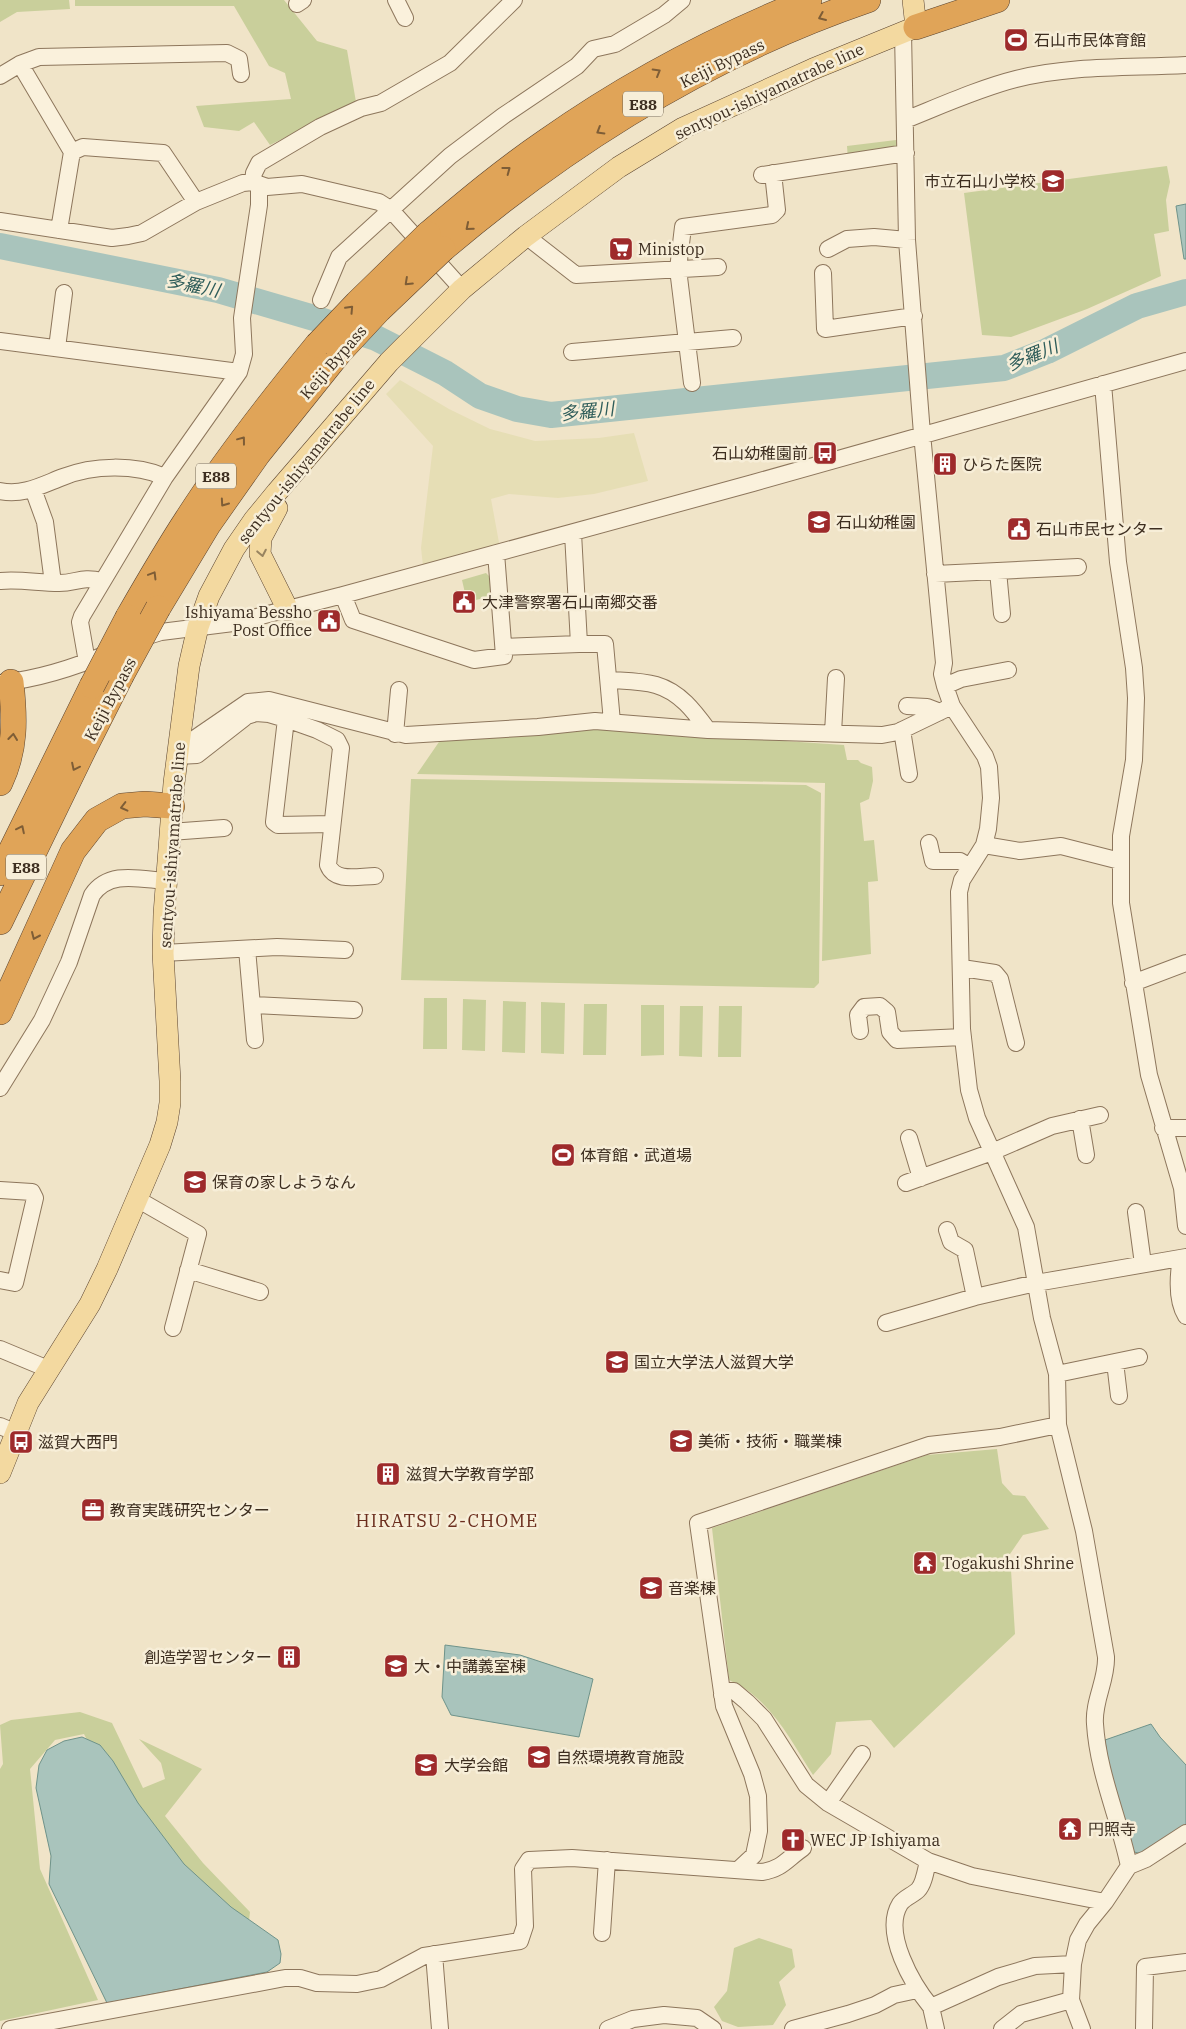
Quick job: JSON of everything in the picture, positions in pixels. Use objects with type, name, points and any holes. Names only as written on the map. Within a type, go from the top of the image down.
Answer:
[{"type":"highway","name":"Keiji Bypass","points":[[436,241],[475,194],[545,142],[616,95],[691,53],[768,16],[809,0]]},
{"type":"highway","name":"Keiji Bypass","points":[[0,922],[84,749],[158,608],[208,526],[328,349],[356,302],[436,241],[508,195],[587,138],[648,101],[685,80],[762,42],[834,11],[868,0]]},
{"type":"highway","points":[[909,29],[997,0]]},
{"type":"highway","name":"Keiji Bypass","points":[[0,873],[90,674],[128,618],[187,518],[283,386],[328,349]]},
{"type":"highway","points":[[0,784],[10,758],[14,729],[6,682]]},
{"type":"highway","points":[[0,1012],[73,851],[97,820],[122,806],[145,804],[172,806]]},
{"type":"main road","points":[[909,29],[913,0]]},
{"type":"main road","name":"sentyou-ishiyamatrabe line","points":[[0,1473],[8,1429],[28,1403],[90,1304],[160,1145],[167,1122],[170,1102],[163,953],[166,880],[178,748],[189,666],[198,627],[210,596],[234,550],[254,520],[389,362],[462,289],[526,236],[619,168],[683,128],[909,29]]},
{"type":"main road","points":[[288,610],[264,564],[260,554],[260,546],[265,530],[302,462]]},
{"type":"street","points":[[396,0],[405,18]]},
{"type":"street","points":[[90,674],[80,622],[82,616],[165,477],[239,372],[244,354],[243,312],[259,205],[254,173],[259,163],[320,127],[361,108],[381,103],[450,63],[514,0]]},
{"type":"street","points":[[321,300],[339,257],[450,156],[503,116],[577,66],[594,49],[615,44],[664,15],[682,0]]},
{"type":"street","points":[[909,29],[902,48],[907,240],[946,709],[985,756],[989,767],[991,798],[988,829],[984,845],[962,880],[959,892],[963,1037],[969,1090],[977,1118],[1026,1227],[1042,1318],[1057,1374],[1058,1425],[1084,1531],[1106,1657],[1107,1670],[1096,1703],[1094,1723],[1101,1768],[1129,1866]]},
{"type":"street","points":[[0,76],[20,64],[39,57],[227,53],[238,59],[241,74]]},
{"type":"street","points":[[20,64],[72,152],[59,230]]},
{"type":"street","points":[[905,120],[1017,78],[1112,66],[1186,65]]},
{"type":"street","points":[[72,152],[83,147],[163,153],[196,202]]},
{"type":"street","points":[[692,383],[678,269],[683,227],[772,215],[777,210],[768,174],[906,153]]},
{"type":"street","points":[[0,221],[112,238],[128,236],[157,226],[196,202],[243,182],[267,187],[302,184],[379,202],[390,209],[462,289]]},
{"type":"street","points":[[526,236],[576,275],[718,267]]},
{"type":"street","points":[[828,249],[847,239],[874,236],[907,240]]},
{"type":"street","points":[[823,273],[825,329],[914,316]]},
{"type":"street","points":[[57,348],[64,293]]},
{"type":"street","points":[[572,352],[733,338]]},
{"type":"street","points":[[0,341],[239,372]]},
{"type":"street","points":[[6,682],[36,677],[90,674],[146,636],[161,632],[233,623],[288,610],[572,533],[1186,361]]},
{"type":"street","points":[[1103,384],[1118,562],[1134,668],[1136,698],[1134,760],[1121,836],[1120,903],[1150,1082],[1182,1188],[1186,1226]]},
{"type":"street","points":[[0,491],[24,491],[79,471],[102,469],[137,469],[165,477]]},
{"type":"street","points":[[33,489],[45,522],[53,583]]},
{"type":"street","points":[[572,533],[579,644]]},
{"type":"street","points":[[344,595],[353,620],[474,660],[504,656],[496,553]]},
{"type":"street","points":[[935,574],[1078,567]]},
{"type":"street","points":[[998,571],[1002,614]]},
{"type":"street","points":[[0,581],[61,583],[90,578],[102,581]]},
{"type":"street","points":[[504,646],[605,644],[610,680],[612,722]]},
{"type":"street","points":[[944,686],[961,679],[1008,670]]},
{"type":"street","points":[[833,733],[836,678]]},
{"type":"street","points":[[610,680],[656,685],[674,694],[688,704],[708,730]]},
{"type":"street","points":[[395,734],[399,690]]},
{"type":"street","points":[[178,748],[248,702],[258,700],[269,700],[395,734],[417,736],[595,721],[708,730],[882,735],[902,730],[946,709]]},
{"type":"street","points":[[907,706],[946,709]]},
{"type":"street","points":[[178,748],[197,755],[247,716],[256,714],[269,714],[286,719],[337,740],[341,748],[328,865],[330,872],[337,877],[375,876]]},
{"type":"street","points":[[286,719],[274,822],[278,825],[332,824]]},
{"type":"street","points":[[902,730],[909,774]]},
{"type":"street","points":[[170,832],[224,828]]},
{"type":"street","points":[[929,843],[933,861],[960,861],[970,867]]},
{"type":"street","points":[[984,845],[1020,851],[1061,846],[1120,861]]},
{"type":"street","points":[[0,1088],[42,1020],[69,962],[92,895],[98,886],[116,878],[166,880]]},
{"type":"street","points":[[163,953],[277,947],[345,950]]},
{"type":"street","points":[[247,948],[255,1040]]},
{"type":"street","points":[[1133,983],[1186,963]]},
{"type":"street","points":[[962,968],[995,973],[1000,979],[1016,1043]]},
{"type":"street","points":[[252,1006],[354,1010]]},
{"type":"street","points":[[860,1031],[858,1015],[864,1007],[880,1006],[887,1012],[890,1032],[897,1040],[963,1037]]},
{"type":"street","points":[[909,1138],[913,1180],[992,1152],[1052,1126],[1100,1115]]},
{"type":"street","points":[[1080,1119],[1086,1155]]},
{"type":"street","points":[[1163,1128],[1186,1128]]},
{"type":"street","points":[[0,1190],[32,1192],[36,1198],[15,1283],[0,1280]]},
{"type":"street","points":[[137,1199],[198,1234],[173,1328]]},
{"type":"street","points":[[1136,1212],[1144,1264]]},
{"type":"street","points":[[947,1230],[951,1242],[965,1250],[975,1297]]},
{"type":"street","points":[[886,1323],[975,1297],[1036,1283],[1183,1258],[1178,1280],[1183,1311],[1186,1316]]},
{"type":"street","points":[[188,1270],[260,1292]]},
{"type":"street","points":[[0,1349],[48,1369]]},
{"type":"street","points":[[1057,1374],[1139,1357]]},
{"type":"street","points":[[1115,1362],[1119,1396]]},
{"type":"street","points":[[739,1869],[754,1855],[759,1831],[758,1796],[752,1774],[724,1706],[698,1523],[929,1445],[1000,1437],[1058,1425]]},
{"type":"street","points":[[722,1695],[727,1691],[734,1691],[764,1719],[806,1785],[828,1803],[928,1861],[972,1876],[1105,1902]]},
{"type":"street","points":[[828,1803],[862,1754]]},
{"type":"street","points":[[1082,2029],[1071,2000],[1073,1964],[1078,1940],[1087,1924],[1105,1902],[1129,1866],[1146,1859],[1186,1833]]},
{"type":"street","points":[[10,2029],[285,1978],[300,1978],[317,1983],[357,1984],[381,1979],[424,1956],[520,1941],[525,1926],[523,1869],[529,1860],[572,1858],[762,1872],[777,1870],[803,1848]]},
{"type":"street","points":[[602,1933],[607,1860]]},
{"type":"street","points":[[928,1861],[920,1888],[901,1902],[896,1914],[896,1931],[899,1953],[917,1990],[931,2007],[936,2029]]},
{"type":"street","points":[[434,1954],[440,2029]]},
{"type":"street","points":[[1144,2029],[1145,1967],[1186,1962]]},
{"type":"street","points":[[931,2007],[998,1977],[1035,1966],[1073,1964]]},
{"type":"street","points":[[793,2029],[848,2014],[875,2005],[894,1995],[917,1990]]},
{"type":"street","points":[[1002,2029],[1021,2014],[1071,2000]]},
{"type":"street","points":[[608,2029],[633,2019],[664,2015],[697,2018],[713,2029]]},
{"type":"shaded area","points":[[400,380],[449,409],[490,429],[535,441],[599,438],[634,433],[648,481],[594,494],[558,498],[509,494],[491,499],[500,548],[423,566],[421,548],[433,446],[386,394]]},
{"type":"green space","points":[[0,0],[69,0],[70,9],[17,12],[0,22]]},
{"type":"green space","points":[[75,0],[284,0],[317,41],[347,50],[356,102],[270,145],[254,122],[239,131],[204,127],[196,106],[291,99],[285,73],[269,66],[234,6],[75,6]]},
{"type":"green space","points":[[896,140],[897,148],[848,160],[847,146]]},
{"type":"green space","points":[[1167,166],[1170,182],[1166,200],[1169,231],[1154,234],[1161,276],[1087,309],[1011,337],[982,335],[964,193]]},
{"type":"green space","points":[[486,573],[489,576],[493,596],[467,602],[462,580]]},
{"type":"green space","points":[[591,728],[844,745],[847,760],[858,760],[872,767],[873,781],[869,799],[860,803],[864,841],[874,840],[878,881],[868,882],[871,954],[822,961],[825,783],[417,774],[441,739]]},
{"type":"green space","points":[[411,779],[806,785],[821,793],[819,983],[814,988],[401,980]]},
{"type":"green space","points":[[424,998],[447,998],[447,1049],[423,1049]]},
{"type":"green space","points":[[463,999],[486,1000],[485,1051],[462,1050]]},
{"type":"green space","points":[[503,1001],[526,1002],[525,1053],[502,1052]]},
{"type":"green space","points":[[541,1002],[565,1003],[564,1054],[541,1053]]},
{"type":"green space","points":[[584,1004],[607,1004],[606,1055],[583,1055]]},
{"type":"green space","points":[[641,1005],[664,1005],[664,1055],[641,1056]]},
{"type":"green space","points":[[680,1006],[703,1006],[702,1057],[679,1056]]},
{"type":"green space","points":[[719,1006],[742,1006],[741,1057],[718,1057]]},
{"type":"green space","points":[[997,1449],[1002,1483],[1013,1495],[1025,1496],[1049,1529],[1023,1535],[1010,1554],[1015,1634],[894,1748],[871,1720],[836,1722],[831,1754],[813,1775],[768,1708],[756,1697],[729,1680],[712,1528],[927,1455]]},
{"type":"green space","points":[[80,1712],[112,1723],[143,1788],[165,1779],[161,1763],[139,1739],[202,1769],[165,1816],[203,1863],[250,1912],[248,1929],[183,1876],[107,1780],[84,1734],[55,1740],[30,1769],[40,1869],[98,2000],[0,2021],[0,1769],[3,1764],[0,1725],[11,1720]]},
{"type":"green space","points":[[759,1938],[792,1949],[795,1967],[779,1982],[786,2005],[773,2025],[738,2027],[722,2021],[714,2007],[727,1991],[734,1948]]},
{"type":"water","points":[[1186,204],[1186,259],[1184,259],[1176,206]]},
{"type":"water","points":[[445,1645],[520,1655],[593,1679],[579,1737],[451,1715],[442,1697]]},
{"type":"water","points":[[1151,1724],[1160,1737],[1186,1765],[1186,1826],[1143,1854],[1134,1852],[1108,1765],[1105,1740]]},
{"type":"water","points":[[82,1737],[100,1745],[113,1761],[138,1803],[184,1864],[231,1907],[278,1940],[281,1954],[280,1963],[267,1972],[107,2003],[49,1884],[51,1856],[36,1788],[39,1765],[47,1750],[64,1741]]},
{"type":"waterway","name":"多羅川","points":[[0,246],[218,290],[314,318],[376,338],[445,373],[480,396],[517,409],[551,415],[1004,368],[1047,351],[1137,306],[1186,292]]},
{"type":"place","name":"石山市民体育館","points":[[1016,40]]},
{"type":"place","name":"市立石山小学校","points":[[1053,181]]},
{"type":"place","name":"Ministop","points":[[621,249]]},
{"type":"place","name":"石山幼稚園前","points":[[825,453]]},
{"type":"place","name":"ひらた医院","points":[[945,464]]},
{"type":"place","name":"石山幼稚園","points":[[819,522]]},
{"type":"place","name":"石山市民センター","points":[[1019,529]]},
{"type":"place","name":"大津警察署石山南郷交番","points":[[464,602]]},
{"type":"place","name":"Ishiyama Bessho Post Office","points":[[329,621]]},
{"type":"place","name":"体育館・武道場","points":[[563,1155]]},
{"type":"place","name":"保育の家しようなん","points":[[195,1182]]},
{"type":"place","name":"国立大学法人滋賀大学","points":[[617,1362]]},
{"type":"place","name":"美術・技術・職業棟","points":[[681,1441]]},
{"type":"place","name":"滋賀大西門","points":[[21,1442]]},
{"type":"place","name":"滋賀大学教育学部","points":[[388,1474]]},
{"type":"place","name":"教育実践研究センター","points":[[93,1510]]},
{"type":"place","name":"Togakushi Shrine","points":[[925,1563]]},
{"type":"place","name":"音楽棟","points":[[651,1588]]},
{"type":"place","name":"創造学習センター","points":[[289,1657]]},
{"type":"place","name":"大・中講義室棟","points":[[396,1666]]},
{"type":"place","name":"自然環境教育施設","points":[[539,1757]]},
{"type":"place","name":"大学会館","points":[[426,1765]]},
{"type":"place","name":"円照寺","points":[[1070,1829]]},
{"type":"place","name":"WEC JP Ishiyama","points":[[793,1840]]},
{"type":"district","name":"HIRATSU 2-CHOME","points":[[447,1520]]}]
